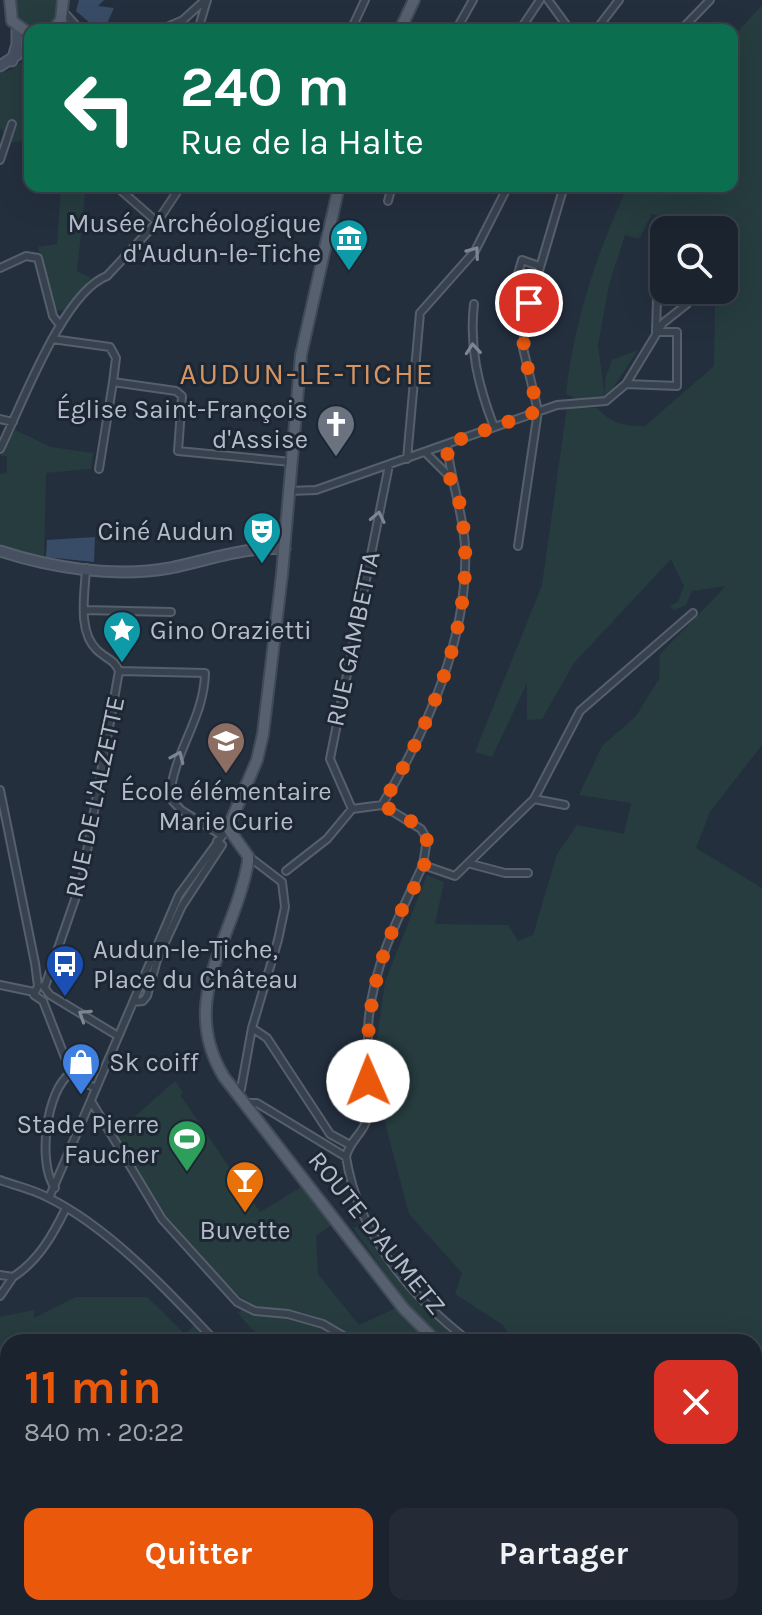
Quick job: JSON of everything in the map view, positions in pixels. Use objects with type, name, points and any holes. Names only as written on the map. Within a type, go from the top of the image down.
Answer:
[{"type":"main road","points":[[10,0],[5,14],[24,31]]},
{"type":"main road","points":[[57,24],[64,12],[63,0]]},
{"type":"main road","points":[[403,24],[414,0]]},
{"type":"main road","points":[[12,61],[17,44],[17,27]]},
{"type":"main road","points":[[0,66],[24,51]]},
{"type":"main road","points":[[248,856],[222,837],[257,760],[263,734],[285,549],[302,343],[338,192]]},
{"type":"main road","points":[[0,551],[39,563],[142,571],[238,551],[285,549]]},
{"type":"main road","name":"ROUTE D'AUMETZ","points":[[248,856],[246,873],[205,1004],[207,1043],[214,1061],[236,1092],[404,1309],[429,1334]]},
{"type":"street","points":[[173,24],[206,0]]},
{"type":"street","points":[[199,24],[206,0]]},
{"type":"street","points":[[354,24],[365,0]]},
{"type":"street","points":[[459,24],[473,0]]},
{"type":"street","points":[[524,24],[540,0]]},
{"type":"street","points":[[548,0],[566,24]]},
{"type":"street","points":[[601,24],[619,0]]},
{"type":"street","points":[[687,24],[710,0]]},
{"type":"street","points":[[64,12],[75,24]]},
{"type":"street","points":[[184,19],[195,19],[196,24]]},
{"type":"street","points":[[183,24],[184,19]]},
{"type":"street","points":[[0,160],[12,124]]},
{"type":"street","points":[[123,192],[157,222]]},
{"type":"street","points":[[0,449],[59,324],[96,280],[107,276],[157,222],[177,192]]},
{"type":"street","points":[[388,201],[390,192]]},
{"type":"street","points":[[407,459],[417,336],[424,307],[475,251],[505,192]]},
{"type":"street","points":[[518,546],[538,411],[523,348],[529,303],[562,192]]},
{"type":"street","points":[[0,268],[26,256],[38,258],[53,316],[59,324]]},
{"type":"street","points":[[529,303],[511,298],[522,260],[539,266]]},
{"type":"street","points":[[474,304],[473,353],[482,394],[494,427]]},
{"type":"street","points":[[656,332],[657,304]]},
{"type":"street","points":[[289,491],[316,490],[538,411],[572,403],[606,401],[626,384],[656,332],[687,304]]},
{"type":"street","points":[[626,384],[677,386],[677,332],[656,332]]},
{"type":"street","points":[[52,339],[110,347],[116,358],[99,469]]},
{"type":"street","points":[[113,382],[176,391],[182,396],[178,451],[291,462]]},
{"type":"street","points":[[0,419],[13,422]]},
{"type":"street","points":[[382,805],[402,772],[430,712],[454,645],[465,589],[465,543],[458,497],[449,476],[447,444]]},
{"type":"street","points":[[425,452],[449,476]]},
{"type":"street","name":"RUE GAMBETTA","points":[[352,809],[330,759],[389,465]]},
{"type":"street","name":"RUE DE L'ALZETTE","points":[[39,988],[82,879],[119,671],[117,664],[93,646],[84,610],[86,568]]},
{"type":"street","points":[[84,610],[171,612]]},
{"type":"street","points":[[423,865],[455,876],[471,864],[534,799],[580,711],[693,613]]},
{"type":"street","points":[[49,1198],[179,895],[222,837],[181,810],[170,798],[171,772],[199,710],[205,673],[119,671]]},
{"type":"street","points":[[0,790],[39,988],[37,1000],[43,1001]]},
{"type":"street","points":[[534,799],[565,805]]},
{"type":"street","points":[[277,874],[286,871],[327,839],[352,809],[382,805],[421,829],[427,839],[423,865],[397,919],[374,982],[366,1050],[369,1111],[366,1125],[350,1145],[346,1157]]},
{"type":"street","points":[[236,1092],[241,1089],[252,1028],[285,907],[282,882],[277,874],[248,856]]},
{"type":"street","points":[[471,864],[505,873],[528,873]]},
{"type":"street","points":[[282,882],[288,878],[286,871]]},
{"type":"street","points":[[0,985],[39,988],[118,1036]]},
{"type":"street","points":[[43,1001],[50,995]]},
{"type":"street","points":[[43,1001],[71,1073],[77,1080],[96,1088]]},
{"type":"street","points":[[252,1028],[267,1038],[330,1134],[350,1145]]},
{"type":"street","points":[[55,1188],[47,1172],[47,1129],[58,1085],[71,1073]]},
{"type":"street","points":[[91,1101],[162,1219],[237,1302],[255,1311],[288,1314],[323,1324],[340,1334]]},
{"type":"street","points":[[245,1103],[257,1103],[346,1157],[376,1245],[404,1282],[437,1317],[459,1334]]},
{"type":"street","points":[[325,1142],[330,1134]]},
{"type":"street","points":[[0,1180],[49,1198],[66,1208],[168,1292],[208,1334]]},
{"type":"street","points":[[0,1296],[13,1277],[32,1262],[55,1231],[66,1208]]},
{"type":"street","points":[[0,1275],[13,1277]]},
{"type":"green space","points":[[16,0],[57,0],[57,16],[50,24],[23,26],[14,11]]},
{"type":"green space","points":[[762,5],[762,745],[710,812],[696,848],[762,888],[762,1334],[508,1334],[503,1325],[455,1294],[462,1273],[409,1214],[384,1119],[375,1053],[385,982],[427,875],[444,882],[435,924],[508,925],[518,941],[533,935],[557,854],[577,825],[624,834],[631,803],[579,795],[602,746],[636,716],[659,679],[660,654],[726,586],[692,591],[686,605],[674,610],[670,606],[678,602],[684,586],[671,559],[574,663],[542,719],[527,720],[527,683],[492,757],[475,752],[542,585],[567,407],[597,408],[619,423],[645,426],[714,366],[715,305],[687,304],[738,304],[738,216],[652,214],[639,239],[625,235],[609,284],[598,345],[605,397],[605,379],[612,360],[638,350],[606,399],[579,400],[566,394],[574,341],[588,287],[625,192],[738,192],[738,31]]},
{"type":"green space","points":[[24,60],[24,140],[11,143],[0,128],[0,73],[13,69]]},
{"type":"green space","points":[[61,192],[85,192],[77,271],[91,278],[64,311],[55,310],[38,247],[57,244]]},
{"type":"green space","points":[[15,430],[51,447],[93,453],[91,469],[46,473],[44,558],[0,544],[0,474],[7,473],[7,456],[1,456]]},
{"type":"green space","points":[[175,1081],[183,1092],[181,1096],[260,1212],[303,1186],[333,1224],[316,1236],[318,1274],[359,1325],[407,1303],[353,1228],[358,1226],[408,1288],[456,1334],[348,1334],[340,1331],[342,1334],[259,1334],[238,1313],[244,1308],[324,1324],[325,1320],[301,1312],[256,1306],[237,1295],[167,1217],[115,1136],[125,1130],[124,1119],[132,1119]]},
{"type":"green space","points":[[76,1297],[147,1297],[185,1334],[0,1334],[0,1317],[34,1310],[34,1318]]},
{"type":"green space","points":[[198,1322],[209,1334],[185,1334]]},
{"type":"water","points":[[79,0],[104,0],[98,6],[114,8],[107,24],[90,23],[76,11]]},
{"type":"water","points":[[95,537],[94,562],[46,557],[47,540]]},
{"type":"place","name":"Musée Archéologique d'Audun-le-Tiche","points":[[349,272]]},
{"type":"place","name":"Église Saint-François d'Assise","points":[[336,458]]},
{"type":"place","name":"Ciné Audun","points":[[262,565]]},
{"type":"place","name":"Gino Orazietti","points":[[122,664]]},
{"type":"place","name":"École élémentaire Marie Curie","points":[[226,775]]},
{"type":"place","name":"Audun-le-Tiche, Place du Château","points":[[65,998]]},
{"type":"place","name":"Sk coiff","points":[[81,1096]]},
{"type":"place","name":"Stade Pierre Faucher","points":[[187,1173]]},
{"type":"place","name":"Buvette","points":[[245,1214]]},
{"type":"district","name":"AUDUN-LE-TICHE","points":[[307,374]]},
{"type":"route","points":[[368,1081],[366,1050],[374,982],[397,919],[423,865],[427,839],[421,829],[382,805],[402,772],[430,712],[454,645],[465,589],[465,543],[458,497],[449,476],[447,444],[538,411],[528,380],[523,348],[529,303]]}]
